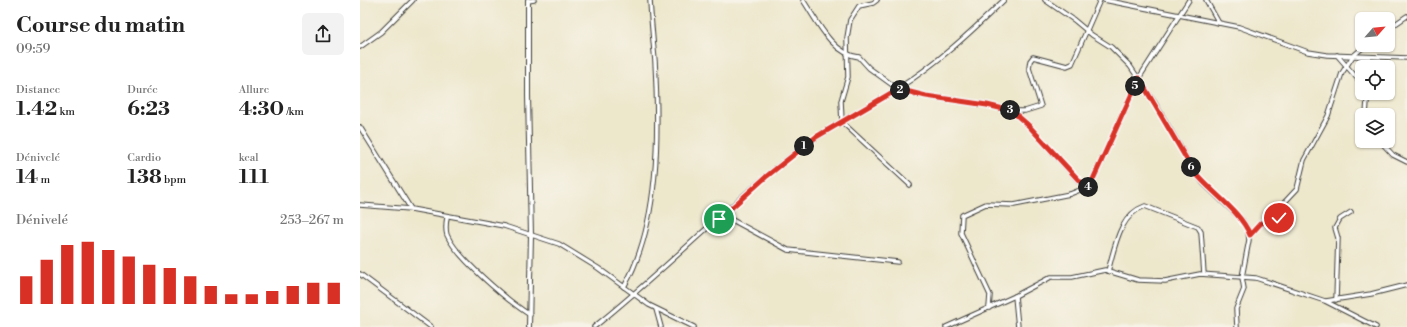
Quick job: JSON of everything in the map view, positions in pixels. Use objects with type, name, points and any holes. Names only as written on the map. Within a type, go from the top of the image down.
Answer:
[{"type":"street","points":[[360,47],[381,32],[413,0]]},
{"type":"street","points":[[529,327],[531,235],[528,96],[528,0],[534,0]]},
{"type":"street","points":[[624,287],[632,272],[647,221],[655,171],[656,90],[650,0]]},
{"type":"street","points":[[803,0],[823,31],[847,54],[859,57],[869,68],[898,89],[926,96],[987,105],[1012,111],[1025,111],[1041,106],[1029,68],[1031,59],[1036,58],[1070,66],[1088,32],[1100,0]]},
{"type":"street","points":[[877,0],[873,4],[859,6],[851,16],[847,38],[848,77],[841,101],[842,122],[910,185]]},
{"type":"street","points":[[594,327],[635,294],[767,176],[806,144],[898,89],[925,70],[954,47],[1004,0]]},
{"type":"street","points":[[1046,0],[1088,32],[1111,47],[1130,66],[1139,78],[1193,170],[1203,183],[1242,220],[1250,235]]},
{"type":"street","points":[[1104,0],[1239,27],[1308,52],[1353,56],[1407,58]]},
{"type":"street","points":[[989,308],[990,295],[961,233],[962,215],[986,204],[1014,205],[1070,194],[1090,186],[1139,78],[1181,15],[1189,0]]},
{"type":"street","points":[[1206,0],[1218,23]]},
{"type":"street","points":[[1395,24],[1407,16]]},
{"type":"street","points":[[1237,327],[1236,309],[1244,289],[1242,277],[1250,235],[1261,223],[1278,220],[1282,205],[1295,193],[1304,160],[1328,116],[1345,65],[1358,52]]},
{"type":"street","points":[[1337,55],[1342,64],[1345,65],[1355,76]]},
{"type":"street","points":[[1012,111],[1028,125],[1086,188]]},
{"type":"street","points":[[360,127],[411,209]]},
{"type":"street","points":[[1387,148],[1393,154],[1407,162]]},
{"type":"street","points":[[360,205],[411,209],[447,217],[504,226],[559,244],[598,268],[656,309],[694,327]]},
{"type":"street","points":[[1108,271],[1120,232],[1126,220],[1137,210],[1146,206],[1198,227],[1201,232],[1204,274]]},
{"type":"street","points":[[1336,300],[1338,238],[1335,228],[1340,219],[1351,212]]},
{"type":"street","points":[[723,215],[788,250],[898,262]]},
{"type":"street","points":[[447,217],[446,229],[453,246],[491,285],[530,315]]},
{"type":"street","points":[[946,327],[1015,296],[1051,277],[1072,277],[1094,272],[1108,271],[1138,280],[1150,281],[1165,281],[1204,274],[1242,277],[1270,282],[1325,301],[1376,327]]},
{"type":"street","points":[[360,274],[431,327]]},
{"type":"street","points":[[1325,301],[1371,294],[1407,285]]},
{"type":"street","points":[[1015,296],[1018,327]]},
{"type":"street","points":[[656,309],[661,327]]},
{"type":"route","points":[[719,219],[767,176],[806,144],[898,89],[926,96],[987,105],[1012,111],[1028,125],[1080,184],[1086,188],[1090,186],[1101,159],[1117,129],[1129,96],[1139,78],[1193,170],[1203,183],[1242,220],[1250,235],[1261,223],[1278,220],[1279,218]]}]
